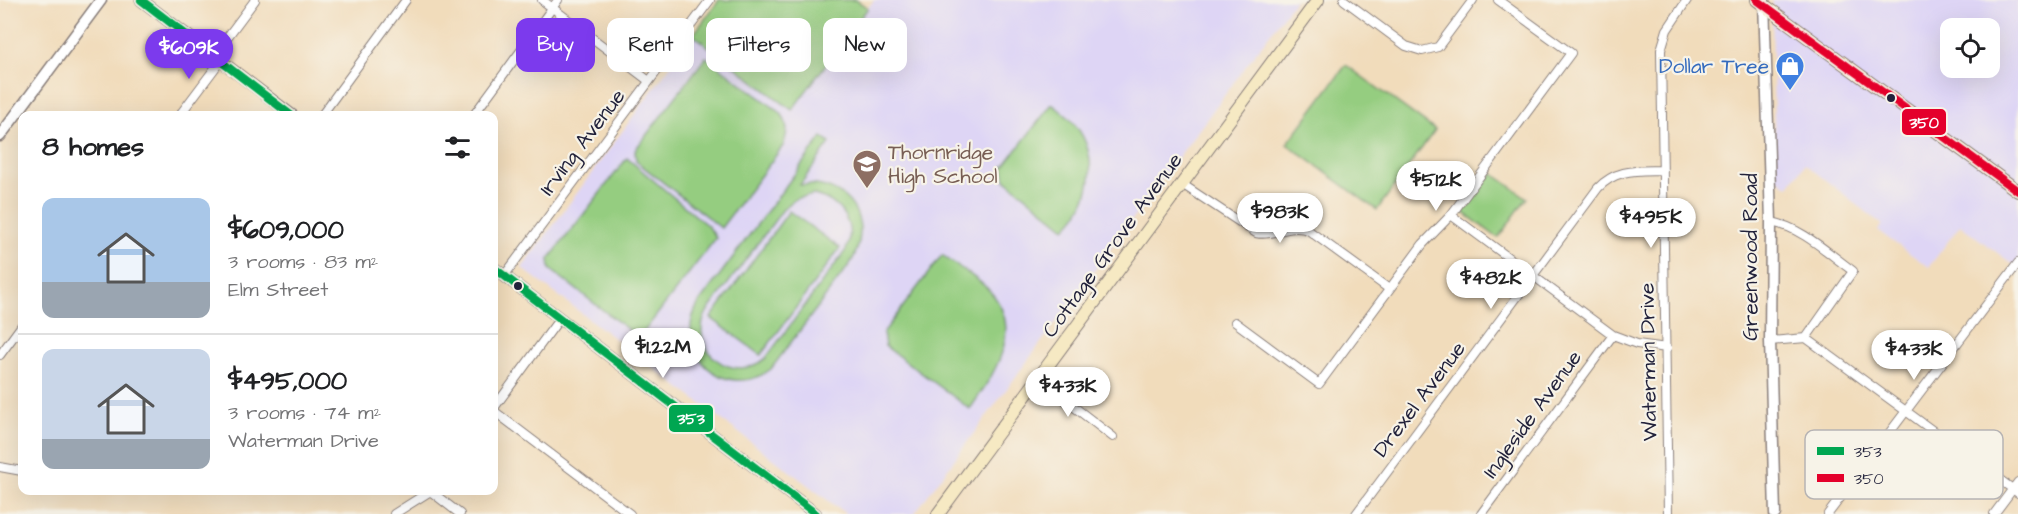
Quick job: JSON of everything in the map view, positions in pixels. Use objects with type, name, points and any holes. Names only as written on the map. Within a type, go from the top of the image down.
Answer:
[{"type":"main road","name":"Cottage Grove Avenue","points":[[938,514],[1318,0]]},
{"type":"main road","points":[[1762,2],[2018,191]]},
{"type":"street","points":[[19,111],[101,0]]},
{"type":"street","points":[[141,0],[286,111]]},
{"type":"street","points":[[182,111],[255,0]]},
{"type":"street","points":[[325,111],[406,0]]},
{"type":"street","points":[[542,0],[649,81]]},
{"type":"street","points":[[477,111],[558,0]]},
{"type":"street","name":"Irving Avenue","points":[[504,276],[710,0]]},
{"type":"street","points":[[1344,0],[1406,46],[1422,51],[1438,47],[1473,0]]},
{"type":"street","points":[[1235,322],[1319,384],[1423,244],[1451,215],[1571,53],[1498,0]]},
{"type":"street","name":"Waterman Drive","points":[[1668,514],[1660,50],[1667,30],[1687,0]]},
{"type":"street","name":"Greenwood Road","points":[[1762,2],[1771,222],[1770,341],[1775,514]]},
{"type":"street","points":[[0,136],[18,112]]},
{"type":"street","name":"Drexel Avenue","points":[[1356,514],[1606,180],[1626,171],[1663,170]]},
{"type":"street","points":[[1182,184],[1256,233],[1264,235],[1289,227],[1308,230],[1389,289]]},
{"type":"street","points":[[1451,215],[1613,335],[1637,344],[1666,348]]},
{"type":"street","points":[[1771,222],[1784,224],[1853,271],[1806,338]]},
{"type":"street","points":[[1893,430],[2018,262]]},
{"type":"street","points":[[498,271],[816,514]]},
{"type":"street","points":[[498,404],[560,318]]},
{"type":"street","points":[[0,355],[18,330]]},
{"type":"street","name":"Ingleside Avenue","points":[[1481,514],[1613,335]]},
{"type":"street","points":[[1770,341],[1806,338],[1935,430]]},
{"type":"street","points":[[1038,379],[1113,437]]},
{"type":"street","points":[[498,413],[630,514]]},
{"type":"street","points":[[0,467],[18,470]]},
{"type":"street","points":[[1994,514],[2016,488],[2003,479]]},
{"type":"street","points":[[394,514],[425,495]]},
{"type":"street","points":[[436,495],[460,514]]},
{"type":"street","points":[[1828,514],[1840,499]]},
{"type":"shaded area","name":"Thornridge High School","points":[[874,0],[1295,0],[914,514],[846,514],[522,268],[666,72],[694,72],[694,36],[706,45],[706,72],[742,72],[792,109],[823,68],[823,72],[907,72],[907,18],[860,18]]},
{"type":"shaded area","points":[[1772,0],[2018,0],[2018,268],[1960,225],[1929,267],[1878,231],[1882,224],[1805,164],[1788,187],[1775,177]]},
{"type":"green space","points":[[719,0],[856,0],[868,8],[861,18],[823,18],[823,68],[792,110],[742,72],[811,72],[811,18],[706,18],[706,45],[694,34]]},
{"type":"green space","points":[[706,57],[706,72],[726,72],[781,113],[787,129],[783,146],[721,228],[636,161],[635,150]]},
{"type":"green space","points":[[1346,65],[1435,130],[1377,210],[1287,144]]},
{"type":"green space","points":[[1052,104],[1080,131],[1090,160],[1088,189],[1083,204],[1065,228],[1006,180],[1003,167]]},
{"type":"green space","points":[[822,137],[830,143],[800,185],[817,185],[832,189],[844,197],[853,207],[859,219],[860,233],[857,248],[850,264],[771,369],[754,378],[737,380],[721,376],[707,367],[697,354],[691,338],[692,321],[699,303]],"holes":[[[814,195],[832,202],[848,223],[849,240],[846,250],[766,358],[753,366],[740,368],[728,366],[717,360],[708,351],[703,339],[702,326],[707,312],[784,208],[797,198]]]},
{"type":"green space","points":[[627,158],[709,227],[716,238],[639,338],[550,269],[549,259]]},
{"type":"green space","points":[[1492,173],[1527,198],[1498,238],[1463,212]]},
{"type":"green space","points":[[789,211],[840,248],[761,355],[711,318]]},
{"type":"green space","points":[[942,255],[987,288],[999,303],[1005,319],[1006,334],[1003,350],[989,380],[970,409],[885,346],[883,333]]},
{"type":"transit line","name":"353","points":[[141,0],[285,111]]},
{"type":"transit line","name":"350","points":[[1757,0],[2018,191]]},
{"type":"transit line","name":"353","points":[[498,271],[816,514]]},
{"type":"place","name":"Dollar Tree","points":[[1790,92]]},
{"type":"place","name":"Thornridge High School","points":[[867,190]]}]
